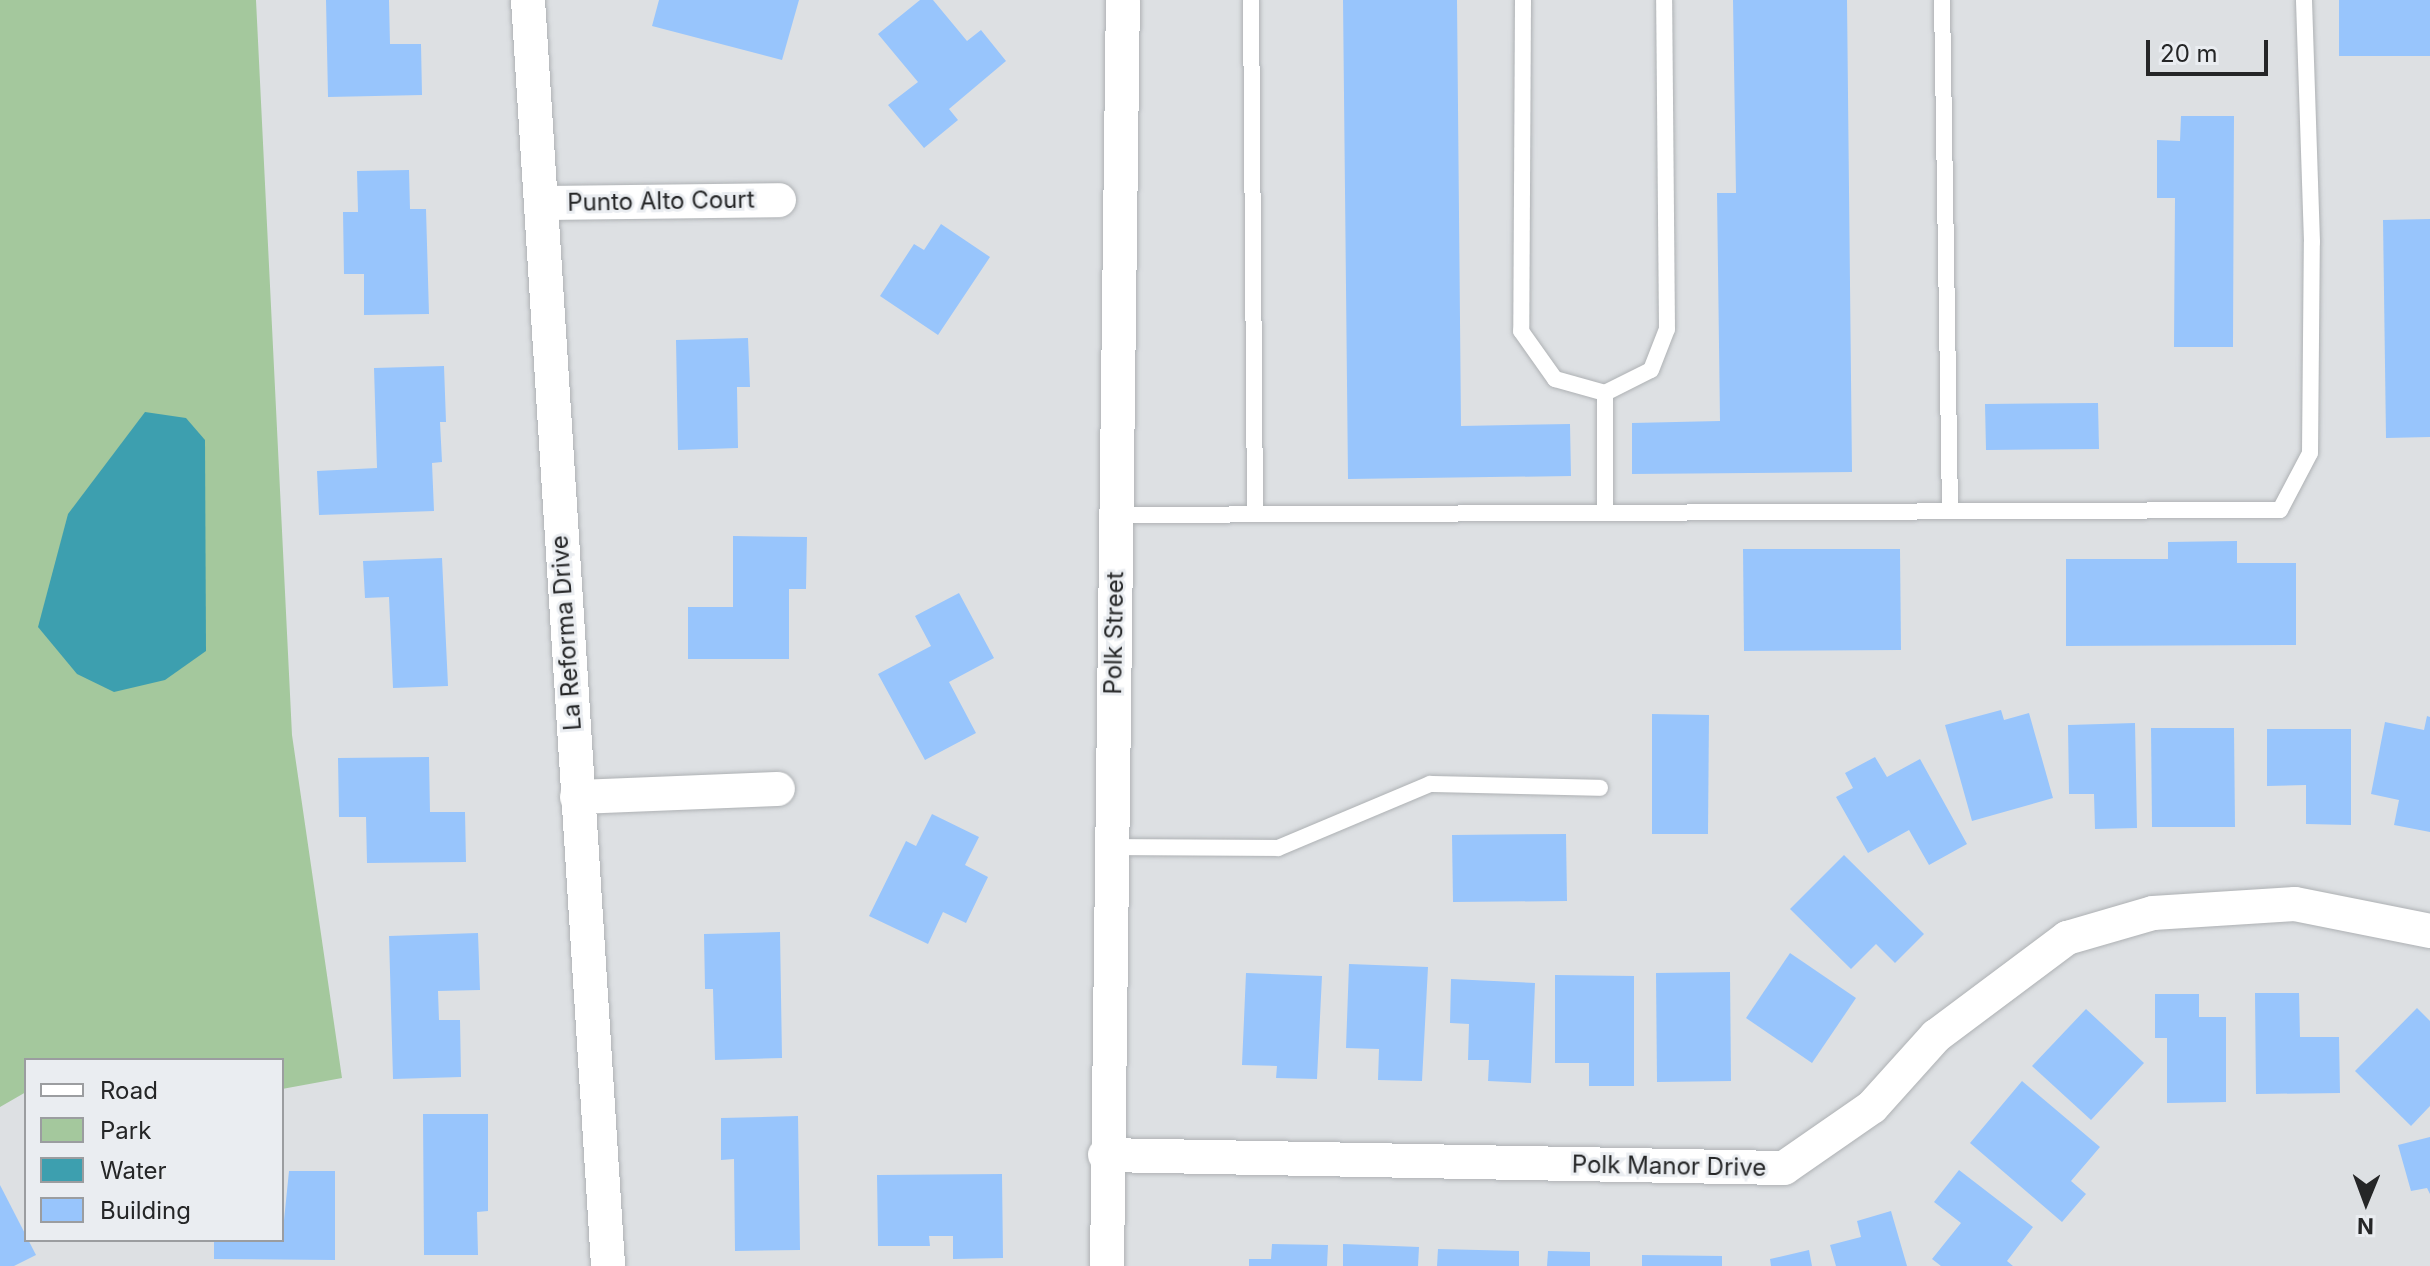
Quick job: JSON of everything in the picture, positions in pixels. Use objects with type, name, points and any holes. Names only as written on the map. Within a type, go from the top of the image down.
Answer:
[{"type":"street","name":"La Reforma Drive","points":[[528,0],[608,1266]]},
{"type":"street","name":"Polk Street","points":[[1107,1266],[1105,1155],[1123,0]]},
{"type":"street","name":"Punto Alto Court","points":[[543,203],[779,200]]},
{"type":"street","points":[[577,797],[778,789]]},
{"type":"street","name":"Polk Manor Drive","points":[[1105,1155],[1784,1168],[1872,1107],[1936,1036],[2067,938],[2153,913],[2295,904],[2430,931]]},
{"type":"lane","points":[[1251,0],[1255,514]]},
{"type":"lane","points":[[1523,0],[1521,331],[1555,379],[1605,393],[1651,370],[1667,329],[1664,0]]},
{"type":"lane","points":[[1942,0],[1950,511]]},
{"type":"lane","points":[[1116,515],[2280,510],[2310,453],[2312,242],[2304,0]]},
{"type":"lane","points":[[1605,393],[1605,513]]},
{"type":"lane","points":[[1111,847],[1278,848],[1430,784],[1600,788]]},
{"type":"green space","points":[[0,0],[256,0],[292,735],[342,1078],[284,1089],[284,1058],[24,1058],[24,1093],[0,1107]]},
{"type":"water","points":[[145,412],[186,418],[205,440],[206,651],[165,680],[114,692],[77,674],[38,627],[68,514]]},
{"type":"building","points":[[326,0],[389,0],[390,44],[421,44],[422,95],[328,97]]},
{"type":"building","points":[[659,0],[799,0],[782,60],[652,26]]},
{"type":"building","points":[[920,0],[933,0],[967,41],[981,30],[1006,61],[949,109],[958,120],[924,148],[888,105],[918,82],[878,34]]},
{"type":"building","points":[[1343,0],[1457,0],[1461,426],[1570,424],[1571,476],[1348,479]]},
{"type":"building","points":[[1733,0],[1847,0],[1852,472],[1632,474],[1632,423],[1720,421],[1717,193],[1736,193]]},
{"type":"building","points":[[2339,0],[2430,0],[2430,56],[2339,56]]},
{"type":"building","points":[[2181,116],[2234,116],[2233,347],[2174,347],[2175,198],[2157,198],[2157,140],[2180,141]]},
{"type":"building","points":[[409,170],[410,209],[426,209],[429,314],[364,315],[364,274],[344,274],[343,212],[358,212],[357,171]]},
{"type":"building","points":[[2430,219],[2430,437],[2386,438],[2383,220]]},
{"type":"building","points":[[941,224],[990,257],[938,335],[880,296],[914,244],[924,250]]},
{"type":"building","points":[[748,338],[750,387],[737,387],[738,448],[678,450],[676,340]]},
{"type":"building","points":[[444,366],[446,422],[440,422],[442,462],[432,463],[434,511],[319,515],[317,471],[377,468],[374,368]]},
{"type":"building","points":[[2098,403],[2099,449],[1986,450],[1985,404]]},
{"type":"building","points":[[733,536],[807,537],[806,589],[789,589],[789,659],[688,659],[688,607],[733,607]]},
{"type":"building","points":[[2237,541],[2237,563],[2296,563],[2296,645],[2066,646],[2066,559],[2168,559],[2168,542]]},
{"type":"building","points":[[1743,549],[1900,549],[1901,650],[1744,651]]},
{"type":"building","points":[[442,558],[448,686],[393,688],[389,597],[365,598],[363,561]]},
{"type":"building","points":[[959,593],[994,658],[949,682],[976,733],[925,760],[878,674],[931,646],[915,616]]},
{"type":"building","points":[[2001,710],[2004,720],[2029,713],[2053,798],[1972,821],[1945,725]]},
{"type":"building","points":[[1652,714],[1709,715],[1708,834],[1652,834]]},
{"type":"building","points":[[2427,716],[2430,717],[2430,832],[2394,825],[2399,800],[2371,794],[2385,722],[2424,730]]},
{"type":"building","points":[[2135,723],[2137,828],[2095,829],[2094,794],[2069,794],[2068,725]]},
{"type":"building","points":[[2151,728],[2234,728],[2235,827],[2152,827]]},
{"type":"building","points":[[2267,729],[2351,729],[2351,825],[2306,824],[2306,785],[2267,786]]},
{"type":"building","points":[[429,757],[430,812],[465,812],[466,862],[367,863],[366,817],[339,817],[338,758]]},
{"type":"building","points":[[1875,757],[1887,777],[1920,759],[1967,844],[1929,865],[1909,830],[1868,853],[1836,797],[1853,788],[1845,773]]},
{"type":"building","points":[[932,814],[979,837],[965,865],[988,877],[966,923],[943,912],[928,944],[869,916],[906,841],[916,846]]},
{"type":"building","points":[[1566,834],[1567,901],[1453,902],[1452,835]]},
{"type":"building","points":[[1844,855],[1924,934],[1895,963],[1876,944],[1851,969],[1790,909]]},
{"type":"building","points":[[780,932],[782,1058],[715,1060],[713,989],[705,989],[704,934]]},
{"type":"building","points":[[478,933],[480,990],[438,991],[439,1020],[460,1020],[461,1077],[393,1079],[389,936]]},
{"type":"building","points":[[1790,953],[1856,998],[1812,1063],[1746,1018]]},
{"type":"building","points":[[1349,964],[1428,967],[1422,1081],[1378,1080],[1379,1049],[1346,1048]]},
{"type":"building","points":[[1730,972],[1731,1081],[1657,1082],[1656,973]]},
{"type":"building","points":[[1246,973],[1322,976],[1317,1079],[1276,1078],[1277,1066],[1242,1065]]},
{"type":"building","points":[[1555,975],[1634,976],[1634,1086],[1589,1086],[1589,1063],[1555,1063]]},
{"type":"building","points":[[1451,979],[1535,983],[1531,1083],[1488,1081],[1489,1060],[1468,1060],[1469,1024],[1450,1023]]},
{"type":"building","points":[[2255,993],[2299,993],[2300,1037],[2339,1037],[2340,1093],[2256,1094]]},
{"type":"building","points":[[2155,994],[2199,994],[2199,1017],[2226,1017],[2226,1102],[2167,1103],[2167,1038],[2155,1038]]},
{"type":"building","points":[[2417,1008],[2430,1021],[2430,1106],[2411,1126],[2355,1071]]},
{"type":"building","points":[[2086,1009],[2144,1063],[2091,1120],[2032,1066]]},
{"type":"building","points":[[2022,1081],[2100,1147],[2071,1181],[2086,1194],[2062,1222],[1970,1143]]},
{"type":"building","points":[[423,1114],[488,1114],[488,1211],[477,1212],[478,1255],[424,1255]]},
{"type":"building","points":[[798,1116],[800,1250],[735,1251],[734,1159],[721,1160],[721,1118]]},
{"type":"building","points":[[2430,1137],[2430,1194],[2427,1188],[2411,1191],[2398,1145]]},
{"type":"building","points":[[1959,1170],[2033,1227],[2007,1261],[2013,1266],[1941,1266],[1932,1259],[1961,1223],[1934,1202]]},
{"type":"building","points":[[289,1171],[335,1171],[335,1260],[214,1259],[214,1242],[284,1242]]},
{"type":"building","points":[[1002,1174],[1003,1258],[953,1259],[953,1236],[929,1236],[930,1246],[878,1246],[877,1175]]},
{"type":"building","points":[[0,1185],[24,1232],[24,1242],[29,1242],[36,1255],[14,1266],[0,1266]]},
{"type":"building","points":[[1891,1211],[1907,1266],[1836,1266],[1830,1245],[1861,1237],[1857,1221]]},
{"type":"building","points":[[1272,1244],[1328,1245],[1327,1266],[1249,1266],[1249,1259],[1271,1259]]},
{"type":"building","points":[[1343,1244],[1419,1247],[1418,1266],[1343,1266]]},
{"type":"building","points":[[1438,1249],[1519,1251],[1519,1266],[1437,1266]]},
{"type":"building","points":[[1809,1250],[1812,1266],[1771,1266],[1770,1259]]},
{"type":"building","points":[[1548,1251],[1590,1252],[1590,1266],[1547,1266]]},
{"type":"building","points":[[1642,1255],[1722,1256],[1722,1266],[1642,1266]]}]
